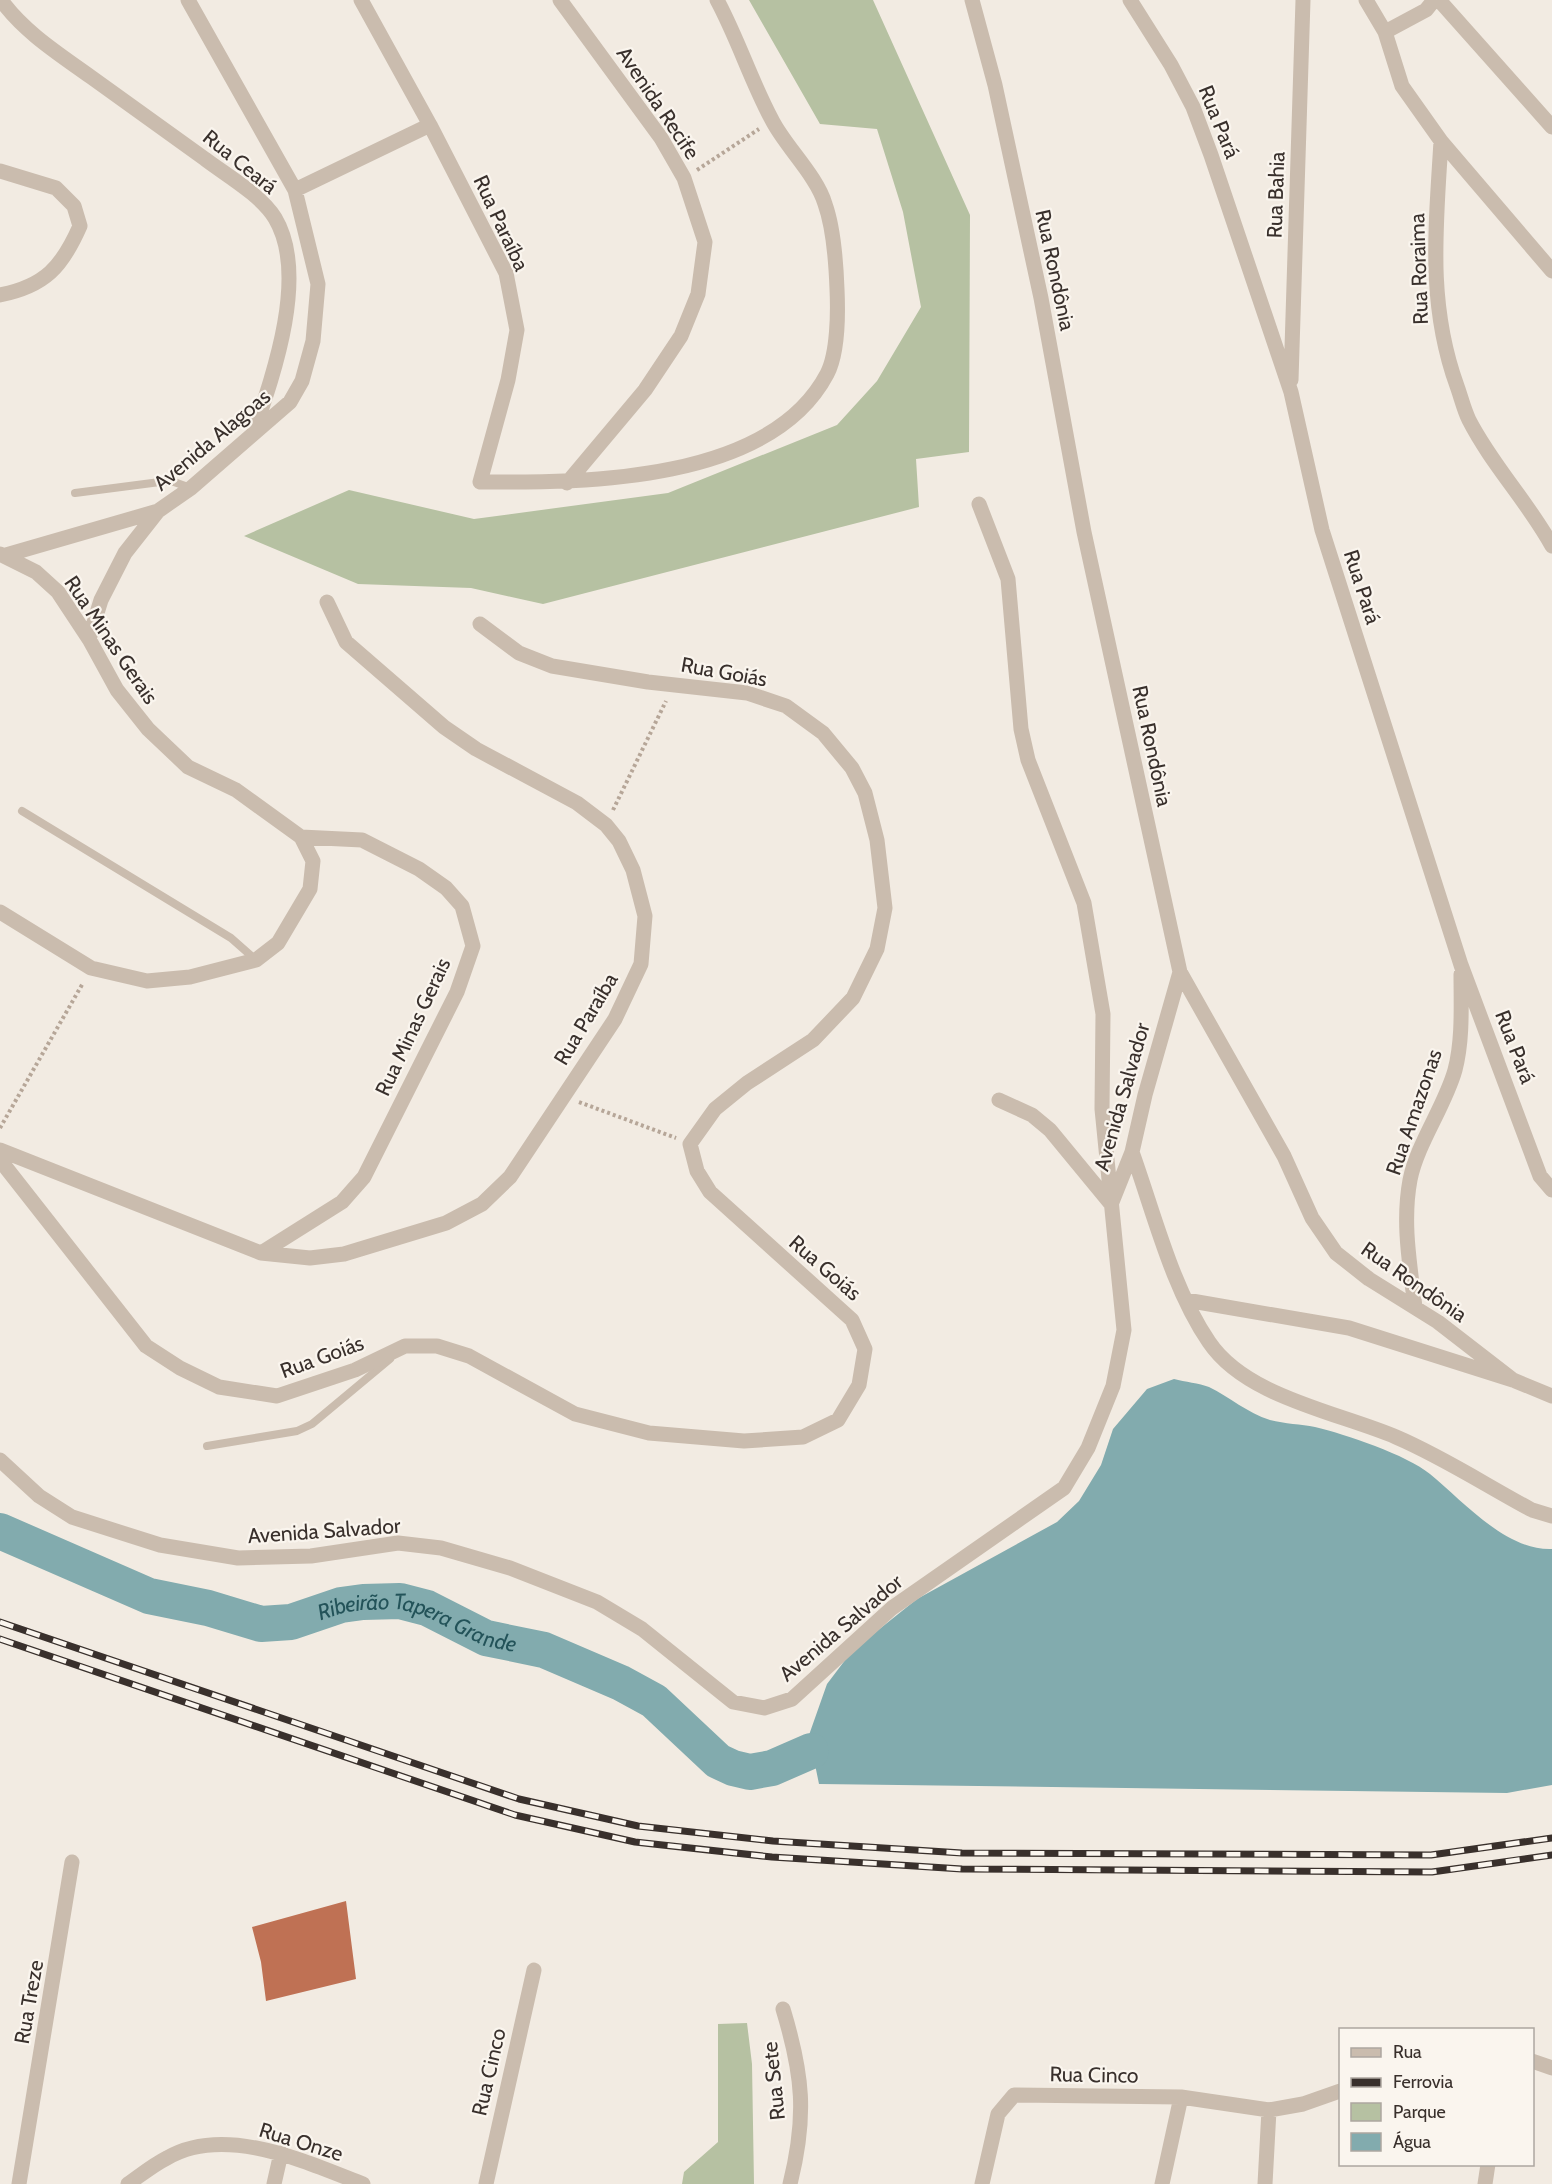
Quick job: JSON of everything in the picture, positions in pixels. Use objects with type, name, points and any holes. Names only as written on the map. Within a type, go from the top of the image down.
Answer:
[{"type":"street","name":"Rua Ceará","points":[[1,0],[10,12],[48,46],[245,188],[274,217],[285,245],[288,270],[287,303],[277,355],[252,437]]},
{"type":"street","name":"Avenida Alagoas","points":[[89,639],[101,600],[116,567],[158,511],[191,488],[290,402],[302,381],[313,341],[318,284],[294,190],[188,0]]},
{"type":"street","name":"Rua Paraíba","points":[[362,0],[430,125],[506,273],[517,330],[508,380],[480,482],[567,483]]},
{"type":"street","name":"Avenida Recife","points":[[560,0],[661,138],[684,178],[705,242],[698,294],[681,336],[645,390],[567,483]]},
{"type":"street","points":[[567,483],[659,470],[718,457],[762,438],[801,410],[828,372],[838,321],[836,269],[825,203],[772,120],[717,0]]},
{"type":"street","name":"Rua Rondônia","points":[[972,0],[994,85],[1036,276],[1084,532],[1180,972],[1284,1156],[1312,1218],[1336,1252],[1369,1279],[1415,1307],[1513,1380]]},
{"type":"street","name":"Rua Pará","points":[[1130,0],[1171,65],[1193,108],[1291,392],[1322,530],[1461,965],[1540,1176],[1552,1190]]},
{"type":"street","name":"Rua Bahia","points":[[1291,392],[1303,0]]},
{"type":"street","points":[[1366,0],[1385,32],[1402,86],[1441,141],[1552,271]]},
{"type":"street","points":[[1385,32],[1426,10],[1434,0]]},
{"type":"street","points":[[1439,0],[1552,127]]},
{"type":"street","points":[[294,190],[430,125]]},
{"type":"street","name":"Rua Roraima","points":[[1441,141],[1435,238],[1436,308],[1447,359],[1468,419],[1507,482],[1552,546]]},
{"type":"street","points":[[0,171],[56,188],[74,206],[80,226],[58,267],[40,281],[18,291],[0,295]]},
{"type":"street","points":[[979,504],[1008,579],[1021,729],[1028,760],[1084,903],[1094,954],[1103,1014],[1102,1109],[1111,1204]]},
{"type":"street","points":[[3,554],[158,511]]},
{"type":"street","name":"Rua Minas Gerais","points":[[3,554],[36,572],[58,591],[89,639],[117,690],[148,729],[188,767],[236,790],[302,837],[362,840],[419,869],[446,888],[462,906],[473,946],[457,992],[364,1177],[342,1202],[261,1253]]},
{"type":"street","name":"Rua Paraíba","points":[[0,1150],[261,1253],[310,1258],[344,1254],[446,1223],[482,1204],[510,1177],[615,1019],[641,964],[645,916],[633,870],[619,841],[606,825],[577,803],[476,749],[444,727],[346,642],[327,602]]},
{"type":"street","name":"Rua Goiás","points":[[0,1160],[146,1346],[180,1368],[219,1387],[277,1396],[355,1370],[405,1346],[437,1346],[469,1356],[575,1414],[649,1433],[744,1442],[803,1437],[838,1420],[859,1385],[865,1349],[852,1320],[710,1192],[697,1171],[690,1144],[715,1109],[747,1083],[813,1040],[853,998],[877,949],[885,908],[877,840],[865,793],[852,768],[823,732],[786,706],[747,693],[552,666],[519,653],[480,624]]},
{"type":"street","points":[[0,912],[91,968],[147,981],[190,977],[256,960],[278,943],[310,890],[313,861],[302,837]]},
{"type":"street","name":"Rua Amazonas","points":[[1415,1307],[1406,1237],[1406,1207],[1411,1177],[1455,1069],[1460,1032],[1461,965]]},
{"type":"street","name":"Avenida Salvador","points":[[0,1460],[39,1496],[72,1517],[160,1545],[238,1558],[311,1556],[398,1543],[441,1548],[510,1568],[597,1602],[642,1629],[733,1702],[764,1708],[792,1699],[892,1608],[1064,1488],[1088,1448],[1113,1386],[1124,1330],[1111,1204],[1132,1152],[1145,1095],[1180,972]]},
{"type":"street","points":[[999,1100],[1032,1115],[1050,1130],[1111,1204]]},
{"type":"street","points":[[1132,1152],[1186,1300],[1209,1343],[1229,1364],[1258,1385],[1397,1437],[1532,1510],[1552,1516]]},
{"type":"street","name":"Rua Rondônia","points":[[1186,1300],[1349,1328],[1513,1380],[1552,1396]]},
{"type":"street","name":"Rua Treze","points":[[19,2184],[72,1862]]},
{"type":"street","name":"Rua Cinco","points":[[486,2184],[534,1970]]},
{"type":"street","name":"Rua Sete","points":[[783,2009],[796,2052],[803,2112],[790,2184]]},
{"type":"street","points":[[1534,2061],[1552,2068]]},
{"type":"street","name":"Rua Cinco","points":[[982,2184],[998,2114],[1014,2095],[1181,2097],[1269,2110],[1303,2104],[1339,2092]]},
{"type":"street","points":[[1162,2184],[1181,2097]]},
{"type":"street","points":[[1265,2184],[1269,2110]]},
{"type":"street","name":"Rua Onze","points":[[128,2184],[168,2156],[205,2146],[230,2144],[281,2153],[363,2184]]},
{"type":"street","points":[[274,2184],[281,2153]]},
{"type":"street","points":[[1485,2184],[1488,2166]]},
{"type":"lane","points":[[75,493],[160,482],[174,482],[191,488]]},
{"type":"lane","points":[[22,811],[231,938],[256,960]]},
{"type":"lane","points":[[207,1446],[297,1431],[312,1424],[405,1346]]},
{"type":"path","points":[[684,178],[772,120]]},
{"type":"path","points":[[606,825],[675,684]]},
{"type":"path","points":[[0,1128],[91,968]]},
{"type":"path","points":[[564,1096],[690,1144]]},
{"type":"green space","points":[[749,0],[873,0],[970,215],[969,452],[916,459],[919,507],[543,604],[471,588],[358,584],[244,536],[349,490],[474,519],[668,493],[837,425],[877,381],[921,307],[903,212],[877,129],[820,124]]},
{"type":"green space","points":[[747,2023],[752,2064],[754,2184],[682,2184],[684,2172],[718,2142],[718,2024]]},
{"type":"water","points":[[1174,1379],[1209,1387],[1270,1420],[1328,1430],[1407,1460],[1430,1474],[1471,1510],[1502,1533],[1518,1542],[1552,1549],[1552,1785],[1507,1793],[819,1784],[809,1735],[827,1684],[852,1651],[917,1599],[1057,1522],[1079,1501],[1101,1465],[1113,1429],[1147,1389]]},
{"type":"building","points":[[346,1901],[356,1979],[266,2001],[261,1962],[252,1927]]},
{"type":"waterway","name":"Ribeirão Tapera Grande","points":[[0,1531],[149,1596],[208,1608],[261,1624],[291,1622],[341,1605],[363,1602],[400,1601],[427,1608],[486,1638],[544,1650],[621,1683],[654,1701],[718,1761],[733,1768],[750,1772],[772,1768],[811,1751]]},
{"type":"railway","points":[[0,1622],[519,1799],[638,1826],[773,1841],[962,1853],[1431,1855],[1552,1838]]},
{"type":"railway","points":[[0,1639],[515,1815],[635,1842],[772,1857],[962,1869],[1432,1872],[1552,1855]]}]
